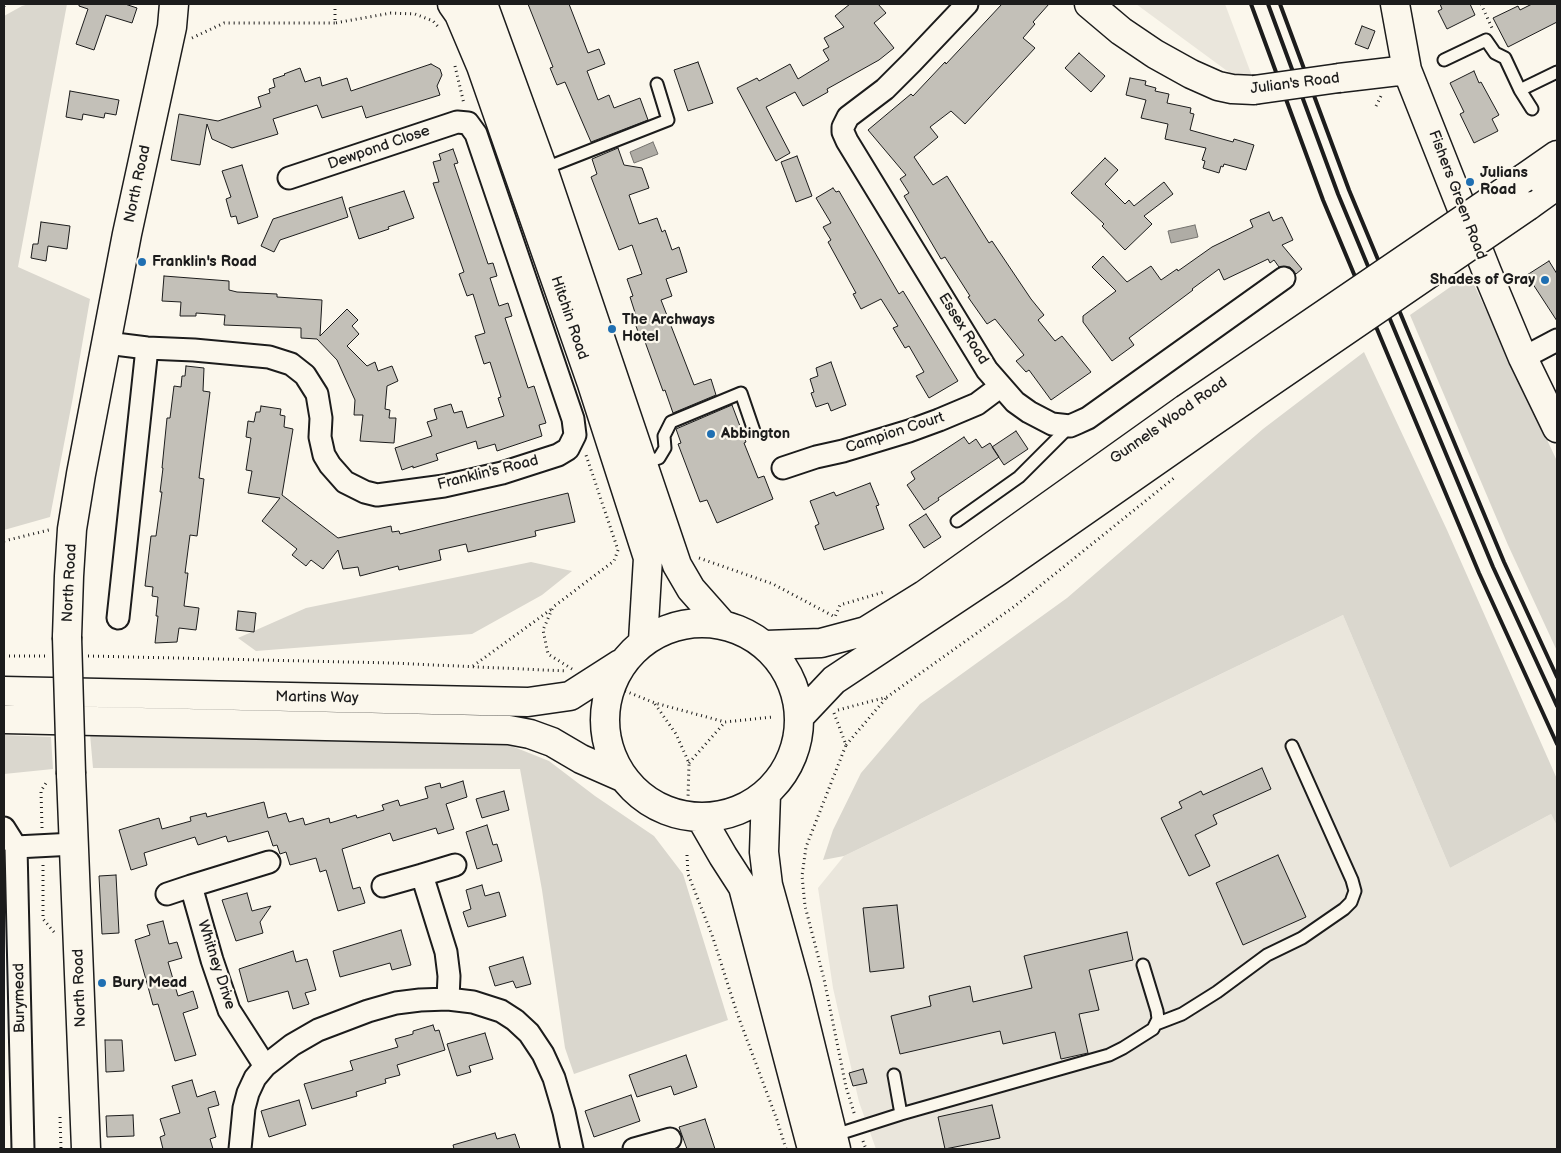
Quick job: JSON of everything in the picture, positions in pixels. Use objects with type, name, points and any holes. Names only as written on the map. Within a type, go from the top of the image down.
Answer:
[{"type":"main road","name":"North Road","points":[[86,1149],[74,844],[60,776],[72,529],[129,224],[177,24],[189,4]]},
{"type":"main road","name":"Hitchin Road","points":[[452,4],[459,14],[481,66],[592,384],[648,558],[643,641]]},
{"type":"main road","name":"Hitchin Road","points":[[484,4],[543,169],[673,548],[677,565],[691,590],[722,624]]},
{"type":"main road","name":"Julian's Road","points":[[1089,4],[1121,31],[1155,54],[1191,74],[1218,86],[1232,89],[1254,90],[1407,70]]},
{"type":"main road","name":"Fishers Green Road","points":[[1395,4],[1407,70],[1523,358],[1557,428]]},
{"type":"main road","name":"Gunnels Wood Road","points":[[800,716],[834,680],[1006,565],[1194,419],[1557,155]]},
{"type":"main road","name":"Gunnels Wood Road","points":[[766,645],[821,643],[866,631],[1528,206],[1557,185]]},
{"type":"main road","points":[[678,624],[722,624],[766,645],[790,677],[800,716],[797,745],[786,771],[766,794],[728,814],[695,808],[659,808],[638,794],[622,777],[606,741],[604,705],[620,664],[643,641],[678,624]]},
{"type":"main road","name":"Martins Way","points":[[4,691],[528,702],[570,696],[620,664]]},
{"type":"main road","points":[[4,719],[509,730],[530,734],[552,742],[581,759],[622,777]]},
{"type":"main road","points":[[766,794],[764,852],[768,884],[796,986],[826,1145]]},
{"type":"main road","points":[[695,808],[743,887],[801,1112],[826,1145]]},
{"type":"street","name":"Essex Road","points":[[967,4],[885,89],[848,117],[843,127],[843,132],[987,370],[1015,402],[1029,412],[1052,424],[1070,426]]},
{"type":"street","name":"Dewpond Close","points":[[289,178],[457,122],[468,123]]},
{"type":"street","points":[[468,123],[476,134],[573,419],[575,432],[573,440]]},
{"type":"street","points":[[1070,426],[1088,418],[1284,278]]},
{"type":"street","points":[[1523,358],[1557,340]]},
{"type":"street","name":"Franklin's Road","points":[[107,343],[147,348],[259,356],[283,360],[291,364],[305,376],[317,394],[321,418],[320,437],[324,455],[330,465],[350,485],[377,495],[444,486],[502,472],[558,455],[568,449],[573,440]]},
{"type":"street","points":[[118,618],[147,348]]},
{"type":"street","name":"Campion Court","points":[[783,468],[901,434],[939,420],[977,404],[1002,386]]},
{"type":"street","points":[[4,828],[16,847],[74,844]]},
{"type":"street","name":"Burymead","points":[[16,847],[23,1149]]},
{"type":"street","points":[[167,894],[269,862]]},
{"type":"street","points":[[383,886],[456,865]]},
{"type":"street","points":[[422,876],[449,965],[448,999]]},
{"type":"street","name":"Whitney Drive","points":[[191,886],[212,960],[229,1010],[265,1066]]},
{"type":"street","points":[[240,1149],[241,1126],[248,1093],[255,1078],[265,1066],[292,1045],[318,1030],[368,1011],[396,1003],[448,999],[473,1002],[494,1008],[514,1020],[529,1033],[543,1054],[554,1078],[572,1149]]},
{"type":"street","points":[[634,1149],[670,1139]]},
{"type":"lane","points":[[1444,60],[1486,40],[1495,53],[1505,58],[1520,90],[1532,109]]},
{"type":"lane","points":[[1520,90],[1557,72]]},
{"type":"lane","points":[[543,169],[668,120],[657,84]]},
{"type":"lane","points":[[644,463],[659,458],[665,448],[664,436],[671,422],[741,393],[754,431]]},
{"type":"lane","points":[[957,522],[1018,477],[1070,426]]},
{"type":"lane","points":[[1156,1024],[1182,1014],[1217,992],[1267,955],[1302,938],[1351,902],[1355,891],[1352,880],[1292,746]]},
{"type":"lane","points":[[826,1145],[859,1128],[901,1114],[1109,1055],[1153,1029],[1156,1024],[1158,1011],[1143,965]]},
{"type":"lane","points":[[894,1075],[901,1114]]},
{"type":"path","points":[[335,23],[336,4]]},
{"type":"path","points":[[1481,4],[1493,27],[1486,40]]},
{"type":"path","points":[[177,24],[335,23],[391,13],[415,14],[433,21],[444,34]]},
{"type":"path","points":[[453,59],[468,123]]},
{"type":"path","points":[[473,667],[614,561],[618,550],[588,459],[573,440]]},
{"type":"path","points":[[866,1149],[846,1087],[824,979],[806,906],[802,876],[806,847],[846,745],[888,697],[1015,606],[1177,476]]},
{"type":"path","points":[[4,541],[58,528],[72,529]]},
{"type":"path","points":[[673,548],[773,584],[835,617]]},
{"type":"path","points":[[4,656],[65,650],[575,671],[548,654],[543,630],[553,607]]},
{"type":"path","points":[[625,691],[655,703],[725,722],[773,717]]},
{"type":"path","points":[[846,745],[834,711],[888,697]]},
{"type":"path","points":[[655,703],[676,734],[689,763],[695,808]]},
{"type":"path","points":[[689,763],[725,722]]},
{"type":"path","points":[[57,935],[43,919],[41,791],[60,776]]},
{"type":"path","points":[[687,855],[688,874],[712,935],[737,1013],[786,1149]]},
{"type":"path","points":[[60,1111],[61,1149]]},
{"type":"shaded area","points":[[29,4],[67,4],[18,267],[90,299],[50,517],[4,530],[4,16]]},
{"type":"shaded area","points":[[1136,4],[1225,4],[1252,76],[1234,76]]},
{"type":"shaded area","points":[[653,142],[658,154],[634,163],[630,152]]},
{"type":"shaded area","points":[[1195,225],[1198,237],[1171,243],[1168,231]]},
{"type":"shaded area","points":[[1469,274],[1557,461],[1557,651],[1508,545],[1410,315]]},
{"type":"shaded area","points":[[1364,352],[1447,530],[1557,779],[1557,826],[1551,814],[1450,868],[1343,615],[844,856],[823,860],[833,830],[861,773],[920,704],[1067,598],[1263,429]]},
{"type":"shaded area","points":[[531,562],[572,571],[542,595],[472,634],[256,651],[238,638],[306,608]]},
{"type":"shaded area","points":[[1343,615],[1450,868],[1551,814],[1557,826],[1557,1149],[876,1149],[859,1102],[833,988],[818,888],[844,856]]},
{"type":"shaded area","points":[[90,734],[504,743],[549,761],[595,796],[654,836],[683,874],[728,1020],[574,1074],[565,1048],[542,890],[520,769],[93,768]]},
{"type":"shaded area","points":[[4,735],[51,737],[53,769],[4,774]]},
{"type":"building","points":[[79,4],[125,4],[137,8],[132,23],[106,15],[94,50],[76,44],[88,9],[79,6]]},
{"type":"building","points":[[528,4],[569,4],[588,53],[599,49],[605,64],[587,71],[598,100],[609,95],[614,108],[640,98],[648,120],[591,142],[565,82],[557,85],[550,68],[553,67]]},
{"type":"building","points":[[850,4],[878,4],[886,13],[874,23],[894,48],[879,60],[827,89],[828,92],[803,106],[795,92],[766,107],[790,153],[776,161],[737,88],[757,78],[759,81],[790,64],[798,79],[829,60],[823,50],[829,47],[824,38],[844,27],[835,16]]},
{"type":"building","points":[[1002,4],[1049,4],[1033,22],[1035,24],[1023,38],[1035,48],[965,124],[951,111],[930,127],[938,137],[914,157],[933,185],[947,176],[989,243],[992,241],[1044,315],[1038,320],[1055,341],[1062,336],[1091,372],[1051,400],[1029,370],[1026,372],[1016,361],[1024,355],[995,319],[987,324],[968,297],[970,296],[945,257],[941,259],[904,196],[909,193],[900,179],[906,175],[868,130],[911,94],[913,96]]},
{"type":"building","points":[[1440,4],[1470,4],[1475,15],[1447,29],[1438,11],[1442,9]]},
{"type":"building","points":[[1532,4],[1557,4],[1557,22],[1508,47],[1493,18],[1518,6],[1520,10]]},
{"type":"building","points":[[1362,26],[1375,31],[1368,49],[1355,44]]},
{"type":"building","points":[[1079,53],[1105,76],[1091,92],[1065,68]]},
{"type":"building","points":[[698,62],[713,103],[688,111],[674,70]]},
{"type":"building","points":[[431,64],[440,69],[442,75],[437,86],[440,95],[366,118],[362,106],[322,118],[317,105],[273,119],[278,134],[232,148],[212,139],[207,124],[200,165],[171,160],[179,114],[218,121],[261,107],[258,97],[270,93],[269,89],[275,87],[273,79],[300,68],[305,82],[320,77],[322,86],[347,78],[351,91]]},
{"type":"building","points":[[1474,71],[1479,83],[1481,82],[1499,115],[1492,119],[1498,131],[1474,143],[1460,114],[1464,112],[1450,83]]},
{"type":"building","points":[[1130,78],[1146,81],[1145,85],[1156,88],[1155,91],[1169,94],[1167,103],[1191,108],[1190,113],[1194,114],[1190,130],[1233,142],[1234,139],[1254,145],[1246,170],[1224,164],[1223,167],[1221,166],[1219,173],[1203,168],[1205,161],[1202,160],[1206,148],[1165,139],[1168,124],[1141,118],[1146,100],[1126,95]]},
{"type":"building","points":[[70,91],[119,100],[116,115],[105,113],[104,118],[83,114],[82,120],[66,117]]},
{"type":"building","points":[[618,148],[624,165],[642,168],[649,188],[629,195],[639,224],[657,218],[662,232],[665,230],[672,250],[679,247],[687,272],[666,279],[672,296],[661,300],[694,385],[711,379],[716,395],[673,413],[644,339],[641,340],[636,326],[639,325],[630,297],[633,296],[627,279],[642,274],[632,245],[619,250],[591,177],[597,174],[592,159]]},
{"type":"building","points":[[453,149],[458,163],[454,164],[488,264],[493,263],[497,276],[490,278],[499,306],[508,303],[512,316],[505,318],[528,388],[534,386],[546,423],[539,425],[542,436],[497,451],[495,444],[478,449],[476,441],[436,454],[438,460],[402,470],[395,448],[432,436],[427,422],[437,419],[434,409],[451,404],[454,413],[462,411],[467,428],[504,416],[498,398],[501,397],[490,362],[484,364],[475,336],[485,333],[473,294],[467,296],[459,274],[464,272],[433,183],[439,182],[433,162],[441,160],[439,154]]},
{"type":"building","points":[[797,156],[812,196],[796,202],[781,162]]},
{"type":"building","points":[[1105,158],[1118,170],[1105,184],[1125,204],[1129,200],[1134,206],[1164,182],[1173,194],[1144,216],[1152,224],[1125,250],[1102,226],[1104,224],[1071,193]]},
{"type":"building","points":[[242,165],[258,217],[238,224],[236,216],[231,217],[226,199],[231,197],[222,171]]},
{"type":"building","points":[[833,188],[836,192],[839,191],[899,294],[903,291],[958,381],[929,398],[916,376],[924,372],[909,346],[905,348],[893,328],[898,326],[881,299],[861,309],[853,294],[856,293],[828,242],[831,240],[823,227],[831,223],[816,198]]},
{"type":"building","points":[[404,191],[414,218],[359,239],[349,208]]},
{"type":"building","points":[[342,197],[348,217],[280,240],[274,252],[261,246],[273,219]]},
{"type":"building","points":[[1269,212],[1273,221],[1282,217],[1293,240],[1282,245],[1302,269],[1296,274],[1290,267],[1279,267],[1274,260],[1270,263],[1268,259],[1224,280],[1219,269],[1129,338],[1134,345],[1112,361],[1083,322],[1083,316],[1116,291],[1092,267],[1103,256],[1127,282],[1151,266],[1161,280],[1177,269],[1178,271],[1212,247],[1253,227],[1250,220]]},
{"type":"building","points":[[41,222],[70,226],[67,249],[48,246],[46,261],[31,258],[33,244],[38,244]]},
{"type":"building","points":[[1549,261],[1557,274],[1557,321],[1527,275]]},
{"type":"building","points":[[164,276],[229,281],[229,290],[237,292],[277,294],[277,297],[322,300],[320,336],[347,309],[358,320],[352,326],[359,334],[347,346],[367,366],[375,362],[378,371],[392,366],[398,381],[387,386],[385,409],[390,410],[389,418],[396,418],[394,443],[360,441],[363,415],[354,415],[355,400],[337,360],[317,339],[301,338],[301,328],[224,325],[225,315],[196,313],[196,316],[180,316],[181,302],[162,301]]},
{"type":"building","points":[[831,362],[846,405],[831,411],[828,403],[816,407],[811,393],[814,392],[810,379],[818,376],[816,368]]},
{"type":"building","points":[[186,366],[204,368],[203,391],[210,392],[199,478],[204,479],[197,536],[190,535],[185,573],[188,573],[184,606],[199,608],[196,630],[179,628],[177,642],[155,643],[158,597],[152,596],[153,587],[145,586],[151,536],[156,536],[162,492],[160,492],[167,418],[170,418],[174,386],[181,387],[182,376],[185,376]]},
{"type":"building","points":[[732,405],[758,478],[764,476],[773,499],[717,523],[707,500],[700,502],[678,444],[681,443],[676,429]]},
{"type":"building","points":[[261,406],[281,409],[280,415],[285,416],[284,427],[293,429],[282,495],[338,538],[391,526],[392,532],[399,531],[400,534],[568,493],[575,522],[535,531],[536,536],[468,552],[466,544],[439,550],[441,560],[399,570],[398,566],[360,576],[358,567],[343,569],[338,550],[323,569],[311,560],[306,566],[292,555],[297,549],[262,521],[280,498],[248,493],[252,471],[246,470],[251,438],[246,437],[248,421],[254,422],[256,412],[260,412]]},
{"type":"building","points":[[1016,431],[1028,449],[1004,465],[992,447]]},
{"type":"building","points":[[964,437],[969,444],[976,439],[982,448],[990,443],[999,457],[938,498],[939,500],[924,510],[907,485],[915,479],[911,472]]},
{"type":"building","points":[[870,483],[879,505],[876,506],[884,529],[824,550],[815,526],[819,524],[810,501],[834,492],[836,496]]},
{"type":"building","points":[[926,514],[941,537],[924,548],[909,525]]},
{"type":"building","points":[[238,611],[256,613],[254,632],[236,630]]},
{"type":"building","points":[[1262,768],[1271,789],[1213,815],[1217,824],[1195,835],[1210,866],[1189,876],[1161,818],[1182,808],[1179,802],[1201,791],[1203,795]]},
{"type":"building","points":[[463,781],[467,797],[446,804],[454,829],[438,834],[436,828],[393,841],[390,833],[342,849],[353,889],[360,887],[365,903],[338,911],[326,870],[320,872],[316,858],[290,865],[286,852],[280,854],[277,845],[273,846],[268,831],[228,842],[226,836],[198,845],[195,837],[144,853],[147,865],[131,870],[119,830],[159,818],[162,829],[191,821],[190,817],[206,813],[207,817],[264,802],[268,818],[286,813],[289,822],[303,818],[305,825],[329,818],[330,823],[356,815],[357,818],[384,810],[382,805],[398,800],[400,806],[428,798],[425,787],[440,783],[441,788]]},
{"type":"building","points":[[504,791],[509,810],[482,818],[476,799]]},
{"type":"building","points":[[487,825],[493,845],[497,844],[502,861],[477,869],[466,832]]},
{"type":"building","points":[[1278,855],[1306,917],[1243,945],[1216,883]]},
{"type":"building","points":[[116,875],[119,933],[102,934],[99,876]]},
{"type":"building","points":[[482,885],[485,896],[499,892],[506,916],[468,927],[463,912],[471,909],[466,890]]},
{"type":"building","points":[[247,893],[252,911],[271,906],[260,922],[263,933],[236,941],[222,900]]},
{"type":"building","points":[[897,905],[904,968],[870,972],[863,908]]},
{"type":"building","points":[[163,921],[169,944],[177,942],[182,958],[168,962],[178,996],[193,991],[198,1008],[183,1013],[196,1055],[175,1061],[158,1004],[153,1005],[135,940],[150,935],[147,925]]},
{"type":"building","points":[[401,930],[411,965],[392,970],[390,963],[340,977],[333,951]]},
{"type":"building","points":[[1127,932],[1133,960],[1089,970],[1099,1010],[1079,1014],[1088,1053],[1061,1059],[1055,1032],[1003,1044],[1000,1031],[900,1054],[891,1016],[931,1006],[929,996],[970,986],[973,1002],[1032,988],[1024,956]]},
{"type":"building","points":[[293,951],[296,962],[307,959],[316,990],[305,993],[309,1004],[293,1009],[288,991],[248,1002],[239,969]]},
{"type":"building","points":[[523,957],[531,984],[516,988],[513,981],[495,986],[489,967]]},
{"type":"building","points":[[433,1025],[435,1031],[439,1030],[445,1050],[397,1065],[400,1075],[385,1079],[386,1083],[356,1092],[357,1096],[312,1109],[304,1084],[353,1070],[350,1061],[398,1047],[395,1039],[413,1034],[413,1031]]},
{"type":"building","points":[[485,1033],[493,1059],[469,1066],[471,1072],[457,1076],[447,1044]]},
{"type":"building","points":[[105,1040],[122,1040],[124,1071],[106,1072]]},
{"type":"building","points":[[686,1055],[697,1087],[674,1095],[671,1086],[637,1097],[629,1075]]},
{"type":"building","points":[[863,1069],[867,1083],[853,1086],[849,1073]]},
{"type":"building","points":[[192,1080],[197,1097],[215,1091],[219,1105],[208,1108],[216,1137],[210,1139],[213,1149],[163,1149],[160,1137],[165,1135],[160,1119],[180,1113],[172,1086]]},
{"type":"building","points":[[631,1095],[640,1121],[594,1137],[585,1111]]},
{"type":"building","points":[[299,1100],[306,1125],[269,1137],[261,1111]]},
{"type":"building","points":[[992,1105],[1000,1138],[945,1149],[938,1117]]},
{"type":"building","points":[[133,1115],[134,1136],[107,1137],[106,1116]]},
{"type":"building","points":[[705,1119],[715,1149],[687,1149],[679,1127]]},
{"type":"building","points":[[495,1133],[497,1139],[515,1134],[520,1149],[454,1149],[453,1145]]},
{"type":"railway","points":[[1251,4],[1323,200],[1479,573],[1557,744]]},
{"type":"railway","points":[[1268,4],[1338,194],[1493,567],[1557,706]]},
{"type":"railway","points":[[1280,4],[1349,190],[1504,562],[1557,677]]},
{"type":"place","name":"Julians Road","points":[[1470,182]]},
{"type":"place","name":"Franklin's Road","points":[[142,262]]},
{"type":"place","name":"Shades of Gray","points":[[1545,280]]},
{"type":"place","name":"The Archways Hotel","points":[[612,329]]},
{"type":"place","name":"Abbington","points":[[711,434]]},
{"type":"place","name":"Bury Mead","points":[[102,983]]}]
